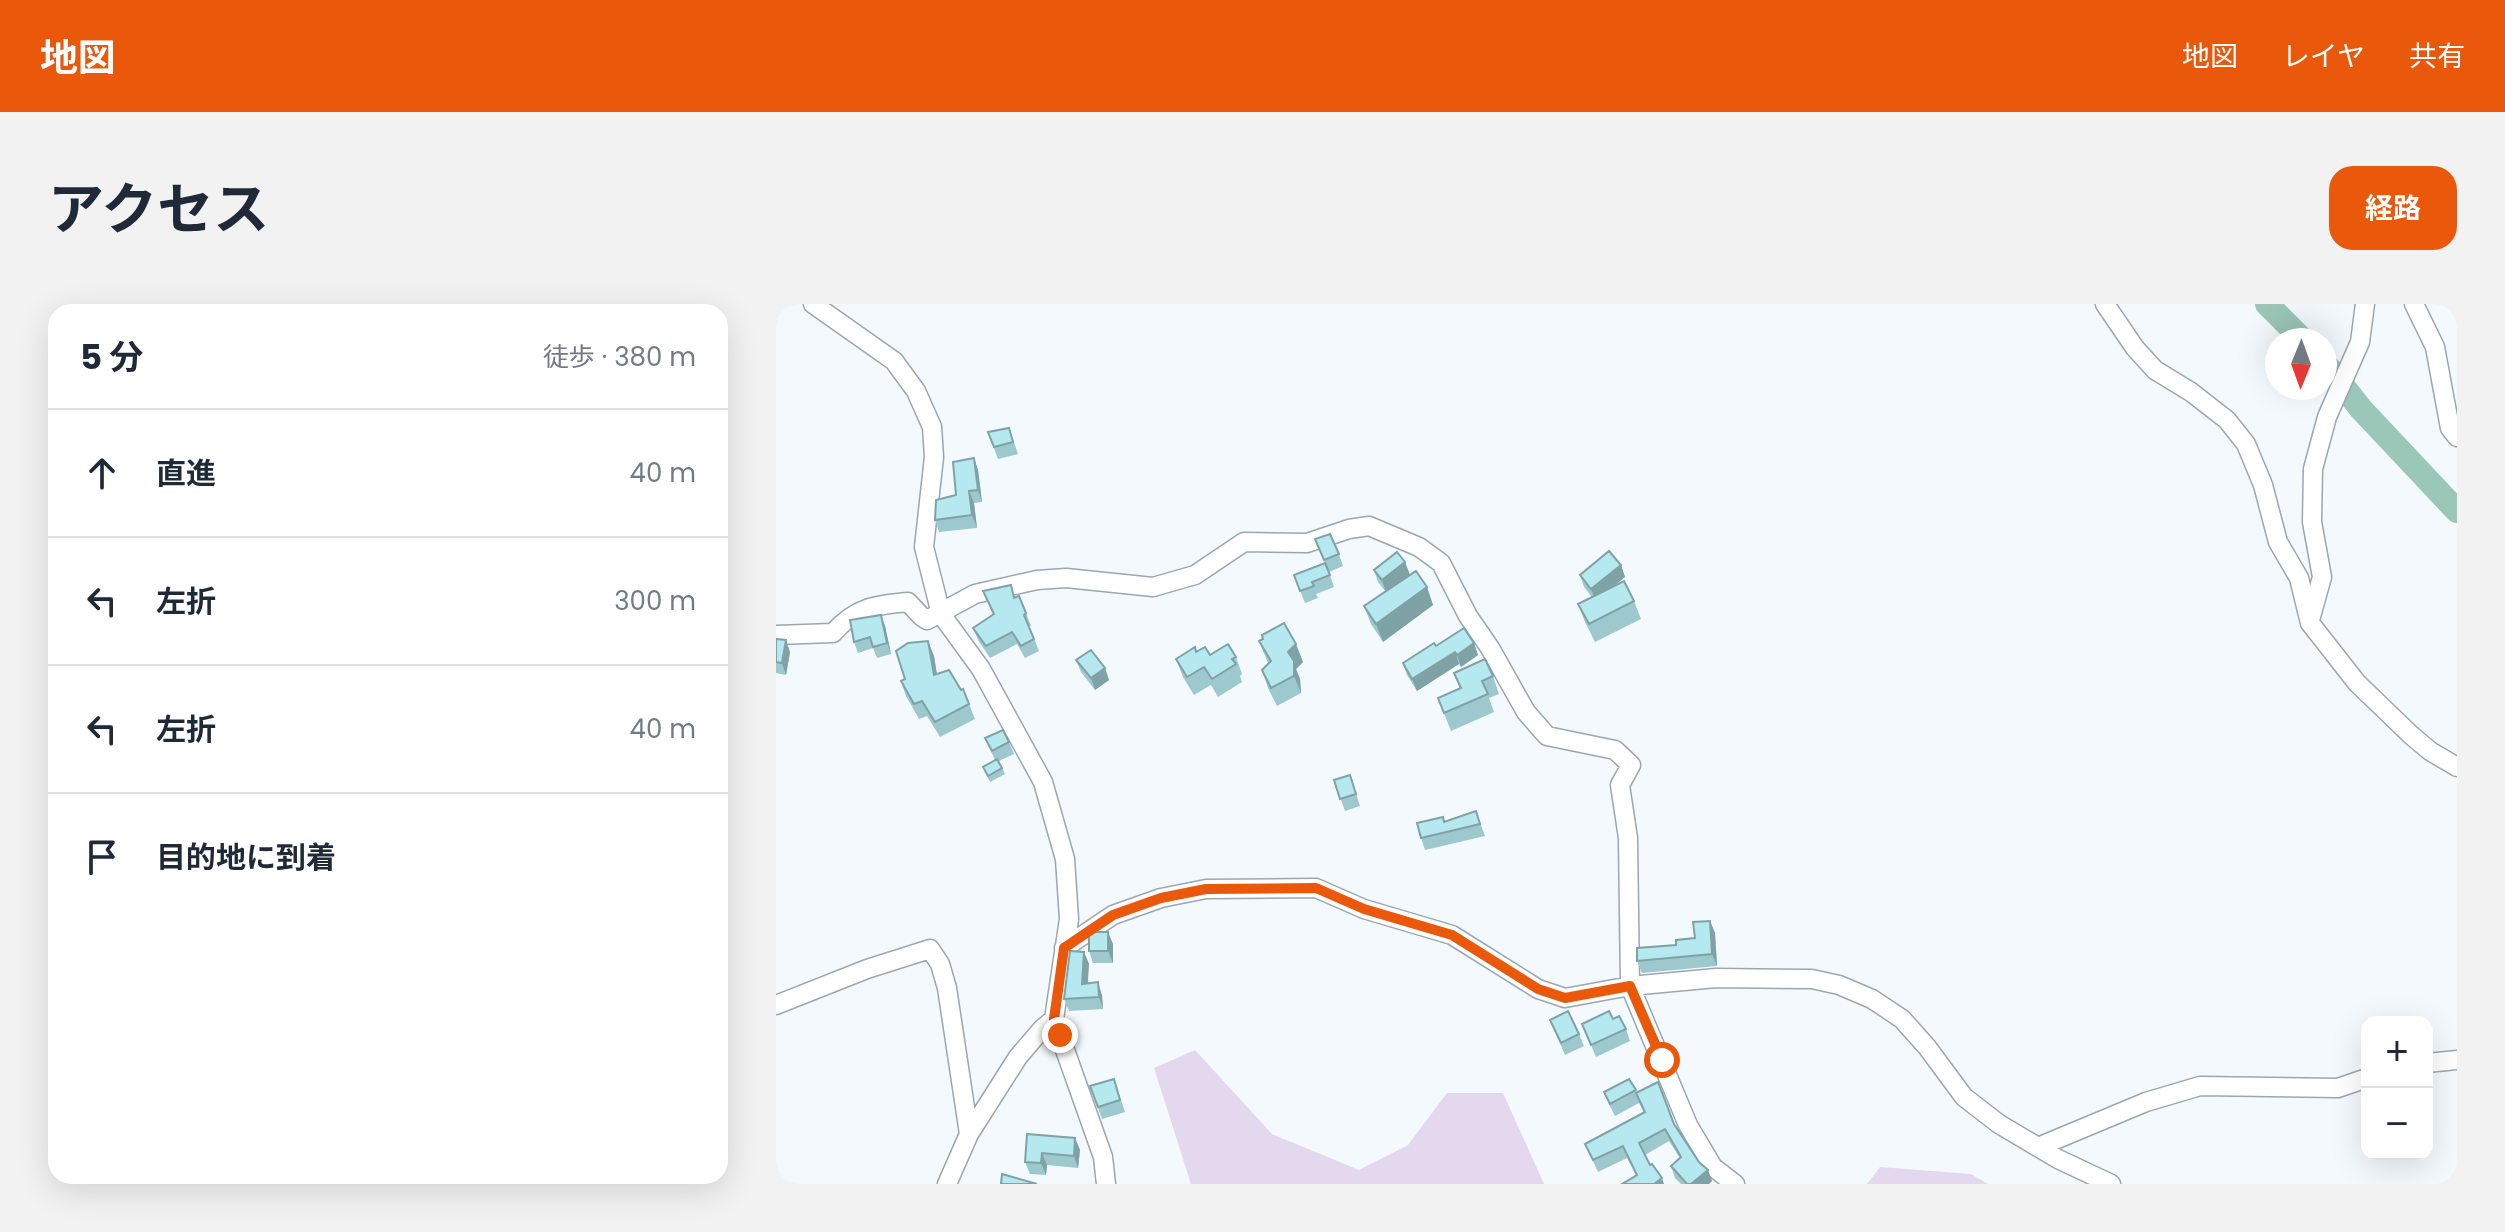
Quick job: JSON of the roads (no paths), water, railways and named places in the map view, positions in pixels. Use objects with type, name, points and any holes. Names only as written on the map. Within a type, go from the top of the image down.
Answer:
[{"type":"street","points":[[813,304],[894,361],[916,391],[932,427],[934,457],[924,547],[941,614],[981,669],[1043,782],[1065,859],[1069,919],[1054,1019],[1103,1157],[1106,1184]]},
{"type":"street","points":[[2105,304],[2135,348],[2155,370],[2191,392],[2227,420],[2246,444],[2263,485],[2278,542],[2299,578],[2310,623],[2357,683],[2411,735],[2457,767]]},
{"type":"street","points":[[2310,623],[2322,577],[2312,522],[2313,469],[2327,417],[2360,342],[2365,304]]},
{"type":"street","points":[[2414,304],[2435,347],[2450,428],[2457,437]]},
{"type":"street","points":[[776,635],[833,633],[848,615],[881,605],[908,602],[927,620],[975,594],[1037,580],[1066,578],[1153,587],[1195,575],[1244,542],[1307,543],[1369,526],[1419,547],[1441,563],[1468,616],[1526,712],[1547,736],[1615,750],[1631,765],[1620,785],[1628,838],[1630,986],[1688,1125],[1713,1167],[1735,1184]]},
{"type":"street","points":[[1064,948],[1113,915],[1161,898],[1206,889],[1316,888],[1364,909],[1452,935],[1538,989],[1565,998],[1630,986],[1716,978],[1812,979],[1839,985],[1872,999],[1902,1019],[1964,1097],[1999,1124],[2111,1184]]},
{"type":"street","points":[[776,1005],[867,969],[930,949],[940,964],[947,988],[969,1134]]},
{"type":"street","points":[[947,1184],[969,1134],[1018,1057],[1054,1019]]},
{"type":"street","points":[[2433,1062],[2457,1060]]},
{"type":"street","points":[[2038,1147],[2146,1102],[2200,1086],[2338,1088],[2361,1080]]},
{"type":"waterway","points":[[2267,304],[2291,328]]},
{"type":"waterway","points":[[2337,378],[2361,409],[2457,511]]}]
